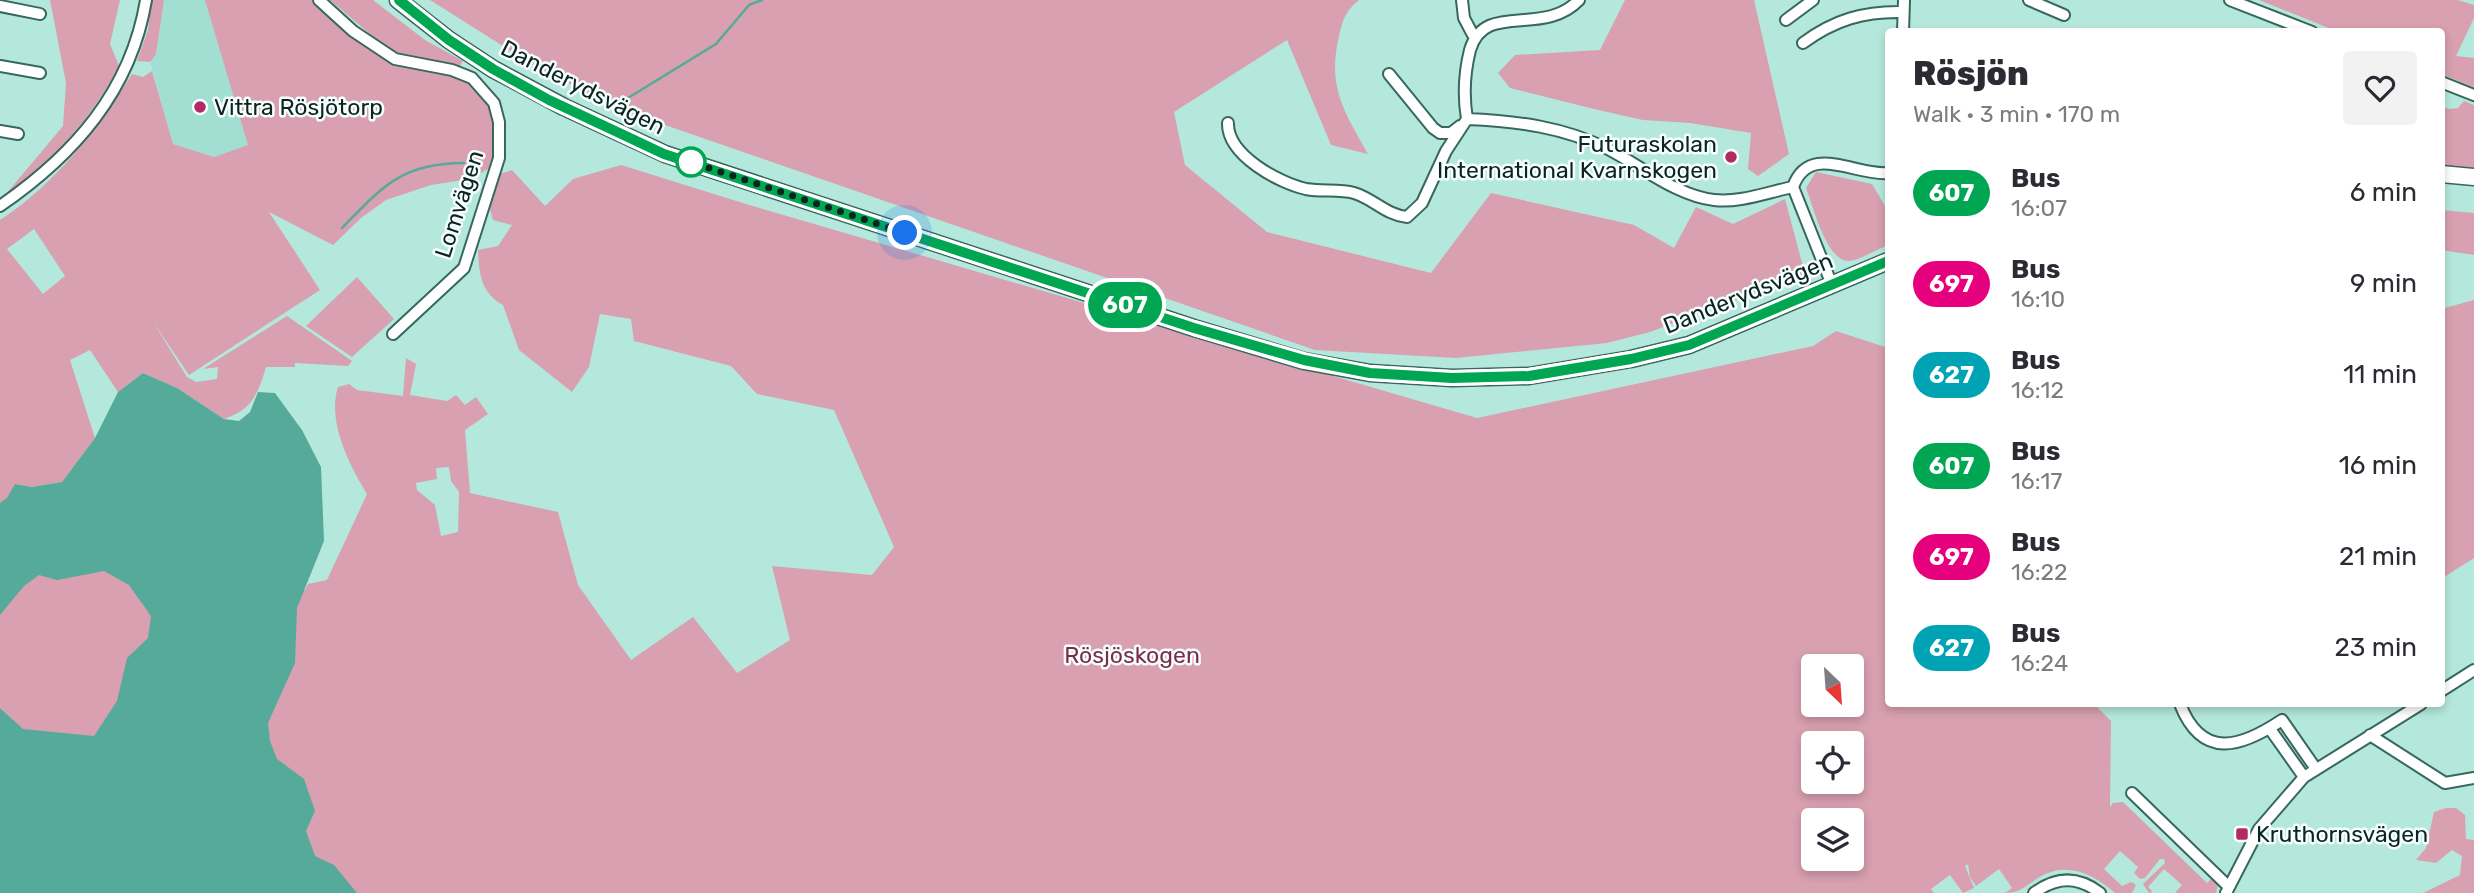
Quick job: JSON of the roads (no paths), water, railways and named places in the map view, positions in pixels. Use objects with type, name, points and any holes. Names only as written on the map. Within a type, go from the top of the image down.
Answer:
[{"type":"main road","name":"Danderydsvägen","points":[[398,0],[493,69],[554,102],[664,154],[1194,328],[1304,360],[1416,377],[1529,376],[1581,369],[1689,345],[1885,262]]},
{"type":"main road","points":[[2445,174],[2474,177]]},
{"type":"street","points":[[0,206],[39,179],[101,111],[140,36],[146,0]]},
{"type":"street","name":"Lomvägen","points":[[319,0],[353,31],[395,59],[452,70],[472,78],[484,88],[494,103],[499,122],[499,158],[464,268],[393,334]]},
{"type":"street","points":[[1462,0],[1464,18],[1473,35]]},
{"type":"street","points":[[1228,123],[1228,132],[1239,149],[1285,181],[1318,191],[1353,193],[1392,216],[1407,217],[1422,203],[1446,151],[1467,120],[1463,93],[1473,35],[1482,20],[1495,13],[1518,12],[1548,16],[1572,7],[1579,0]]},
{"type":"street","points":[[1786,20],[1813,0]]},
{"type":"street","points":[[1903,28],[1904,0]]},
{"type":"street","points":[[2029,0],[2064,15]]},
{"type":"street","points":[[2231,0],[2302,28]]},
{"type":"street","points":[[0,6],[40,14]]},
{"type":"street","points":[[1802,43],[1821,30],[1849,18],[1866,13],[1903,12]]},
{"type":"street","points":[[0,66],[40,73]]},
{"type":"street","points":[[1389,74],[1416,106],[1423,119],[1440,133],[1451,134],[1467,120],[1500,120],[1560,130],[1607,149],[1690,194],[1713,200],[1731,201],[1793,187]]},
{"type":"street","points":[[2445,84],[2474,95]]},
{"type":"street","points":[[0,131],[18,134]]},
{"type":"street","points":[[1832,285],[1793,187],[1798,175],[1807,165],[1829,162],[1885,172]]},
{"type":"street","points":[[2445,688],[2474,670]]},
{"type":"street","points":[[2182,707],[2196,732],[2206,741],[2222,746],[2270,729],[2282,720],[2316,769]]},
{"type":"street","points":[[2132,793],[2227,889],[2259,829],[2304,777],[2416,707]]},
{"type":"street","points":[[2270,729],[2304,777]]},
{"type":"street","points":[[2370,735],[2445,783],[2474,778]]},
{"type":"street","points":[[2034,893],[2053,882],[2065,879],[2088,884],[2099,893]]},
{"type":"waterway","points":[[623,101],[716,44],[749,5],[762,0]]},
{"type":"waterway","points":[[342,228],[382,189],[409,172],[443,164],[464,163]]},
{"type":"place","name":"Vittra Rösjötorp","points":[[200,107]]},
{"type":"place","name":"Futuraskolan International Kvarnskogen","points":[[1731,157]]},
{"type":"place","name":"Kruthornsvägen","points":[[2242,834]]},
{"type":"park label","name":"Rösjöskogen","points":[[1132,655]]}]
